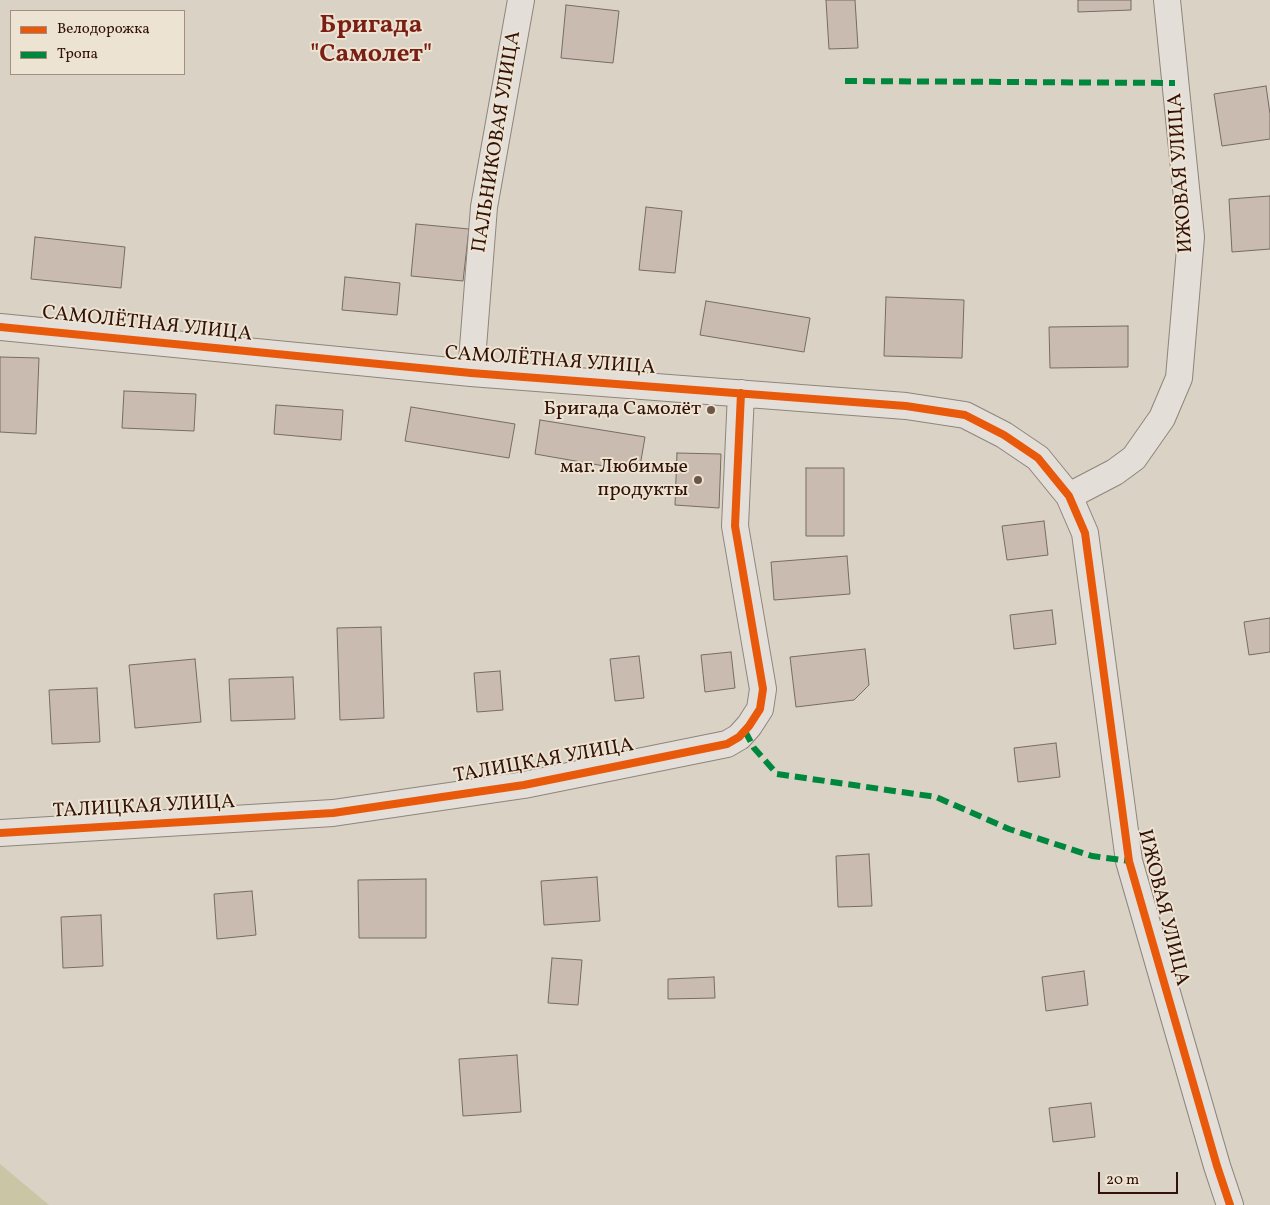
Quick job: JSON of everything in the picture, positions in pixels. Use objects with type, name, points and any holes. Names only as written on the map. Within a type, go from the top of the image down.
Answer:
[{"type":"street","name":"ПАЛЬНИКОВАЯ УЛИЦА","points":[[471,373],[484,207],[521,0]]},
{"type":"street","name":"ИЖОВАЯ УЛИЦА","points":[[1167,0],[1191,237],[1179,378],[1162,418],[1134,458],[1115,472],[1070,496],[1085,532],[1128,861],[1230,1205]]},
{"type":"street","name":"САМОЛЁТНАЯ УЛИЦА","points":[[0,327],[471,373],[906,406],[965,415],[1004,434],[1038,458],[1070,496]]},
{"type":"street","name":"ТАЛИЦКАЯ УЛИЦА","points":[[0,833],[333,812],[524,785],[727,744],[733,741],[749,726],[760,709],[763,689],[735,526],[741,393]]},
{"type":"shaded area","points":[[0,1164],[49,1205],[0,1205]]},
{"type":"building","points":[[826,0],[855,0],[858,48],[829,49]]},
{"type":"building","points":[[1078,0],[1131,0],[1131,10],[1078,12]]},
{"type":"building","points":[[566,5],[619,11],[613,63],[561,58]]},
{"type":"building","points":[[1266,86],[1270,114],[1270,139],[1222,146],[1214,94]]},
{"type":"building","points":[[1270,196],[1270,249],[1232,252],[1229,199]]},
{"type":"building","points":[[646,207],[682,211],[675,273],[639,270]]},
{"type":"building","points":[[416,224],[469,229],[463,281],[411,276]]},
{"type":"building","points":[[35,237],[125,247],[121,288],[31,279]]},
{"type":"building","points":[[345,277],[400,283],[397,315],[342,310]]},
{"type":"building","points":[[886,297],[964,300],[962,358],[884,356]]},
{"type":"building","points":[[706,301],[810,318],[804,352],[700,335]]},
{"type":"building","points":[[1128,326],[1128,367],[1050,368],[1049,327]]},
{"type":"building","points":[[0,357],[39,358],[36,434],[0,432]]},
{"type":"building","points":[[124,391],[196,394],[194,431],[122,428]]},
{"type":"building","points":[[276,405],[343,410],[341,440],[274,434]]},
{"type":"building","points":[[411,407],[515,424],[509,458],[405,441]]},
{"type":"building","points":[[540,420],[645,437],[639,472],[535,454]]},
{"type":"building","name":"маг. Любимые продукты","points":[[677,453],[721,454],[719,508],[675,505]]},
{"type":"building","points":[[806,468],[844,468],[844,536],[806,536]]},
{"type":"building","points":[[1044,521],[1048,555],[1007,560],[1002,526]]},
{"type":"building","points":[[847,556],[850,594],[774,600],[771,562]]},
{"type":"building","points":[[1052,610],[1056,644],[1014,649],[1010,615]]},
{"type":"building","points":[[1270,618],[1270,652],[1249,655],[1244,622]]},
{"type":"building","points":[[381,627],[384,718],[340,720],[337,628]]},
{"type":"building","points":[[865,649],[869,685],[854,700],[796,707],[790,657]]},
{"type":"building","points":[[731,652],[735,688],[705,692],[701,655]]},
{"type":"building","points":[[639,656],[644,698],[615,701],[610,659]]},
{"type":"building","points":[[195,659],[201,722],[135,728],[129,665]]},
{"type":"building","points":[[500,671],[503,710],[477,712],[474,673]]},
{"type":"building","points":[[293,677],[295,719],[231,721],[229,679]]},
{"type":"building","points":[[97,688],[100,742],[52,744],[49,690]]},
{"type":"building","points":[[1056,743],[1060,777],[1018,782],[1014,748]]},
{"type":"building","points":[[869,854],[872,906],[838,907],[836,856]]},
{"type":"building","points":[[597,877],[600,921],[544,925],[541,881]]},
{"type":"building","points":[[426,879],[426,938],[359,938],[358,880]]},
{"type":"building","points":[[252,891],[256,935],[217,939],[214,894]]},
{"type":"building","points":[[101,915],[103,966],[63,968],[61,917]]},
{"type":"building","points":[[552,958],[582,960],[578,1005],[548,1003]]},
{"type":"building","points":[[1084,971],[1088,1005],[1046,1011],[1042,977]]},
{"type":"building","points":[[714,977],[715,998],[668,999],[668,979]]},
{"type":"building","points":[[517,1055],[521,1112],[463,1116],[459,1059]]},
{"type":"building","points":[[1091,1103],[1095,1137],[1053,1142],[1049,1108]]},
{"type":"marked path","points":[[845,81],[1175,83]]},
{"type":"marked path","points":[[745,731],[754,748],[777,774],[936,797],[1009,829],[1092,856],[1129,861]]},
{"type":"cycle path","points":[[0,327],[471,373],[906,406],[965,415],[1004,435],[1038,458],[1069,496],[1085,533],[1129,861],[1230,1205]]},
{"type":"cycle path","points":[[0,833],[333,813],[524,785],[727,744],[739,737],[760,709],[763,689],[735,526],[741,393]]},
{"type":"place","name":"Бригада Самолёт","points":[[711,410]]},
{"type":"place","name":"маг. Любимые продукты","points":[[698,480]]},
{"type":"district","name":"Бригада \"Самолет\"","points":[[371,42]]}]
